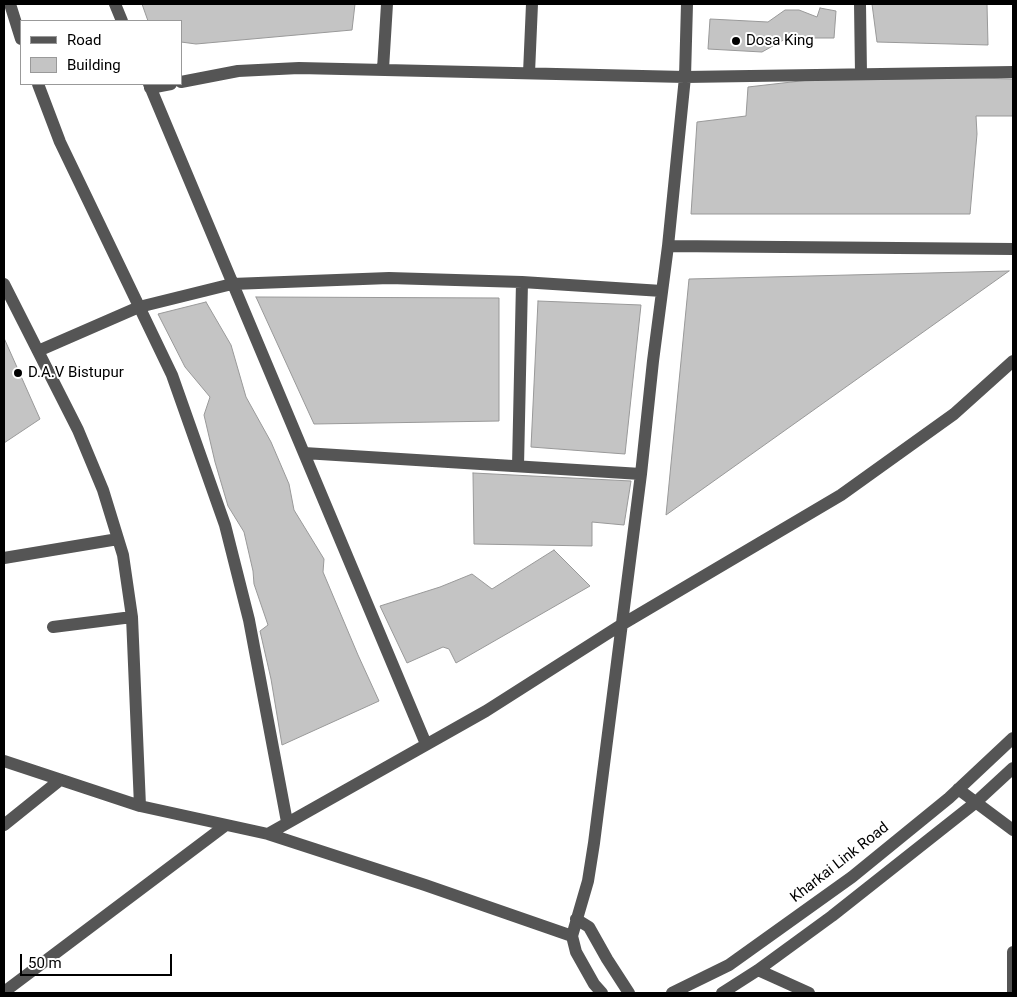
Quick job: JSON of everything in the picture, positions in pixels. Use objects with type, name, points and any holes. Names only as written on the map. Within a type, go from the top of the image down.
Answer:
[{"type":"street","points":[[10,4],[20,36]]},
{"type":"street","points":[[115,4],[122,20]]},
{"type":"street","points":[[383,70],[387,4]]},
{"type":"street","points":[[529,73],[532,4]]},
{"type":"street","points":[[602,993],[594,984],[576,952],[572,936],[588,881],[594,843],[620,625],[641,474],[668,246],[685,77],[687,4]]},
{"type":"street","points":[[860,4],[861,74]]},
{"type":"street","points":[[182,82],[238,71],[299,68],[685,77],[1013,72]]},
{"type":"street","points":[[38,85],[60,142],[172,375],[225,525],[249,620],[287,822]]},
{"type":"street","points":[[149,86],[426,744]]},
{"type":"street","points":[[668,246],[1013,249]]},
{"type":"street","points":[[38,351],[140,307],[232,284],[389,278],[522,282],[662,291]]},
{"type":"street","points":[[518,466],[522,282]]},
{"type":"street","points":[[4,284],[78,430],[103,490],[123,555],[132,617],[140,806]]},
{"type":"street","points":[[268,834],[486,711],[620,625],[841,495],[954,414],[1013,361]]},
{"type":"street","points":[[304,453],[641,474]]},
{"type":"street","points":[[4,558],[118,539]]},
{"type":"street","points":[[53,627],[132,617]]},
{"type":"street","name":"Kharkai Link Road","points":[[672,993],[729,965],[852,877],[958,790],[1013,738]]},
{"type":"street","points":[[4,761],[140,806],[268,834],[434,888],[572,936]]},
{"type":"street","points":[[722,993],[758,970],[832,916],[975,803],[1013,768]]},
{"type":"street","points":[[4,825],[60,780]]},
{"type":"street","points":[[958,790],[1013,830]]},
{"type":"street","points":[[4,992],[226,825]]},
{"type":"street","points":[[576,920],[588,928],[629,993]]},
{"type":"street","points":[[1013,952],[1013,993]]},
{"type":"street","points":[[758,970],[809,993]]},
{"type":"building","points":[[142,4],[355,4],[352,30],[196,44],[182,42],[182,20],[148,20]]},
{"type":"building","points":[[872,4],[987,4],[988,45],[877,42]]},
{"type":"building","points":[[820,8],[836,11],[834,38],[787,38],[762,52],[708,49],[710,19],[768,22],[785,10],[799,10],[817,17]]},
{"type":"building","points":[[1013,79],[1013,116],[976,116],[977,134],[970,214],[691,214],[697,122],[746,116],[748,87],[809,80]]},
{"type":"building","points":[[1009,271],[666,515],[689,279]]},
{"type":"building","points":[[256,297],[499,298],[499,421],[314,424]]},
{"type":"building","points":[[538,301],[641,305],[625,454],[531,447]]},
{"type":"building","points":[[206,302],[231,345],[246,397],[271,442],[289,484],[294,510],[324,559],[323,572],[379,701],[282,745],[271,679],[260,631],[268,625],[254,584],[244,532],[228,506],[215,462],[204,415],[210,397],[185,367],[158,314]]},
{"type":"building","points":[[4,338],[40,419],[4,443]]},
{"type":"building","points":[[473,473],[631,481],[624,525],[592,522],[592,546],[474,544]]},
{"type":"building","points":[[554,550],[590,586],[456,663],[449,649],[443,647],[407,663],[380,606],[440,587],[472,574],[492,589]]},
{"type":"place","name":"Dosa King","points":[[736,41]]},
{"type":"place","name":"D.A.V Bistupur","points":[[18,373]]}]
